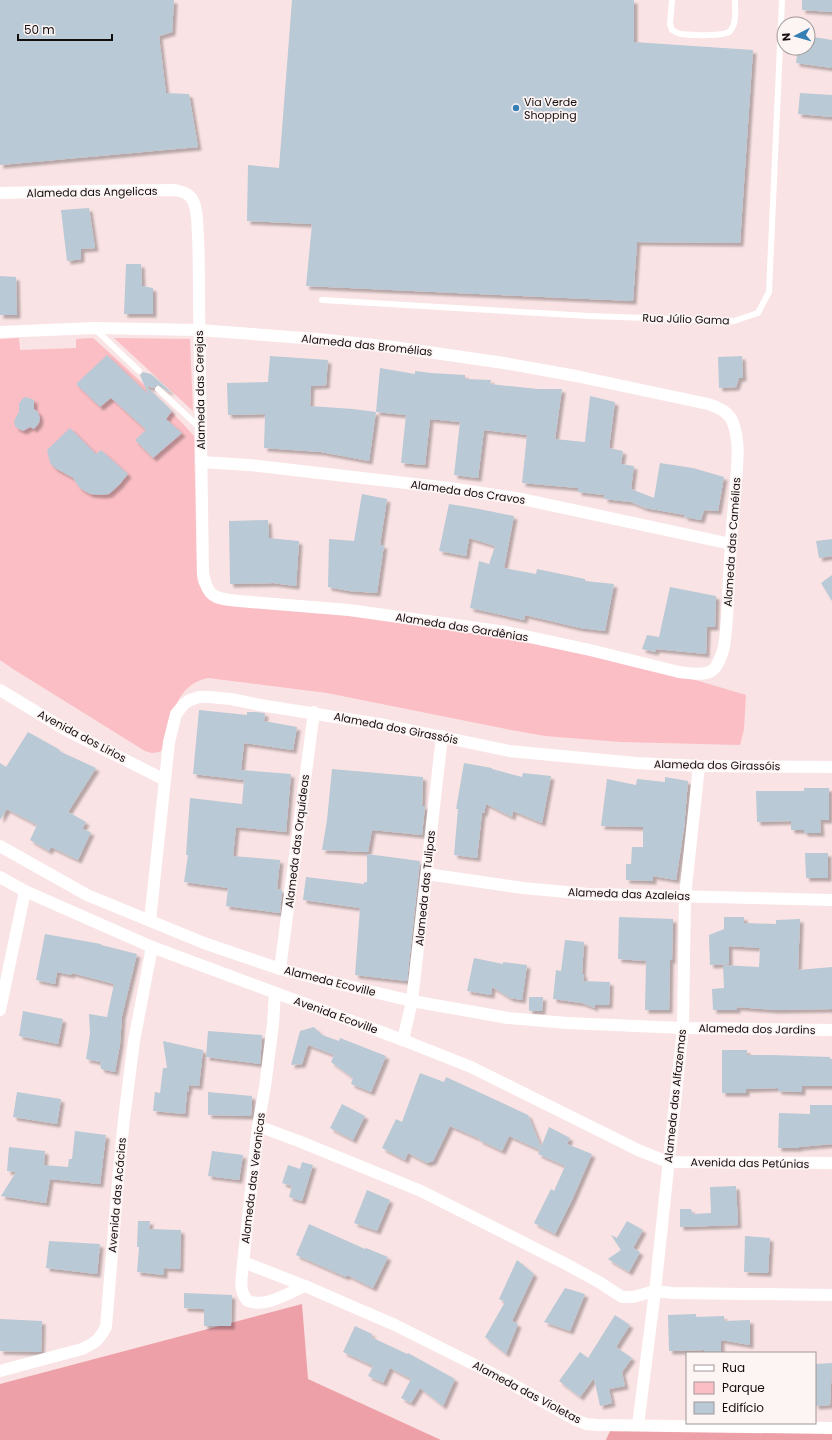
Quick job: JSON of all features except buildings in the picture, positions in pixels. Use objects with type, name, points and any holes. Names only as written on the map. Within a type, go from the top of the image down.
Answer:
[{"type":"street","name":"Alameda das Angelicas","points":[[0,193],[175,190],[184,192]]},
{"type":"street","name":"Alameda das Cerejas","points":[[184,192],[190,196],[194,203],[197,219],[203,573],[205,586],[209,592]]},
{"type":"street","name":"Alameda das Bromélias","points":[[0,332],[94,328],[199,330],[393,347],[504,363],[576,376],[708,404],[718,407],[728,413]]},
{"type":"street","name":"Alameda das Camélias","points":[[714,670],[719,662],[723,649],[726,624],[738,454],[734,425],[728,413]]},
{"type":"street","name":"Alameda dos Cravos","points":[[201,462],[257,466],[464,490],[536,502],[731,544]]},
{"type":"street","name":"Alameda das Gardênias","points":[[209,592],[214,596],[224,599],[349,610],[506,632],[590,650],[679,672],[693,674],[706,673],[714,670]]},
{"type":"street","name":"Avenida dos Lírios","points":[[0,690],[66,730],[165,780]]},
{"type":"street","name":"Alameda dos Girassóis","points":[[150,921],[170,742],[176,714],[184,704],[198,697],[218,698],[314,712],[442,736],[510,751],[636,763],[699,766],[832,767]]},
{"type":"street","name":"Alameda das Orquídeas","points":[[280,969],[314,712]]},
{"type":"street","name":"Alameda das Tulipas","points":[[403,1040],[412,1001],[442,736]]},
{"type":"street","name":"Alameda das Alfazemas","points":[[638,1425],[655,1291],[683,1028],[685,896],[699,766]]},
{"type":"street","name":"Alameda Ecoville","points":[[0,846],[87,895],[204,943],[280,969],[412,1001],[508,1018],[568,1023],[683,1028]]},
{"type":"street","name":"Alameda das Azaleias","points":[[427,874],[523,888],[588,894],[832,900]]},
{"type":"street","name":"Avenida Ecoville","points":[[0,877],[25,891],[152,947],[403,1040],[471,1067],[632,1147],[668,1162]]},
{"type":"street","points":[[0,1010],[25,891]]},
{"type":"street","name":"Avenida das Acácias","points":[[0,1371],[82,1349],[100,1338],[106,1327],[124,1119],[134,1041],[152,947]]},
{"type":"street","name":"Alameda das Veronicas","points":[[275,992],[273,1024],[265,1087],[258,1126],[243,1262],[242,1288],[243,1294],[248,1301],[258,1303],[269,1301],[305,1286]]},
{"type":"street","name":"Alameda dos Jardins","points":[[683,1028],[832,1030]]},
{"type":"street","points":[[258,1126],[421,1191],[560,1261],[622,1296],[633,1297],[655,1291],[673,1293],[832,1295]]},
{"type":"street","name":"Avenida das Petúnias","points":[[668,1162],[832,1163]]},
{"type":"street","name":"Alameda das Violetas","points":[[243,1262],[305,1286],[414,1334],[503,1379],[576,1420],[586,1424],[832,1428]]},
{"type":"lane","points":[[672,0],[670,24],[672,30],[681,34],[721,35],[727,34],[732,29],[735,0]]},
{"type":"lane","name":"Rua Júlio Gama","points":[[322,300],[589,316],[734,321],[758,313],[770,292],[782,0]]},
{"type":"lane","points":[[94,328],[139,371]]},
{"type":"lane","points":[[158,389],[201,429]]},
{"type":"green space","points":[[19,338],[20,350],[76,348],[76,339],[93,338],[170,410],[194,436],[197,578],[204,594],[287,607],[528,640],[692,679],[746,695],[744,729],[740,745],[621,742],[545,736],[327,693],[208,678],[194,683],[181,696],[160,752],[152,753],[145,751],[0,660],[0,339]]},
{"type":"green space","points":[[114,338],[190,339],[193,411]]},
{"type":"shaded area","points":[[302,1304],[308,1379],[441,1440],[0,1440],[0,1384]]},
{"type":"shaded area","points":[[610,1431],[832,1431],[832,1440],[606,1440]]},
{"type":"place","name":"Via Verde Shopping","points":[[516,108]]}]
